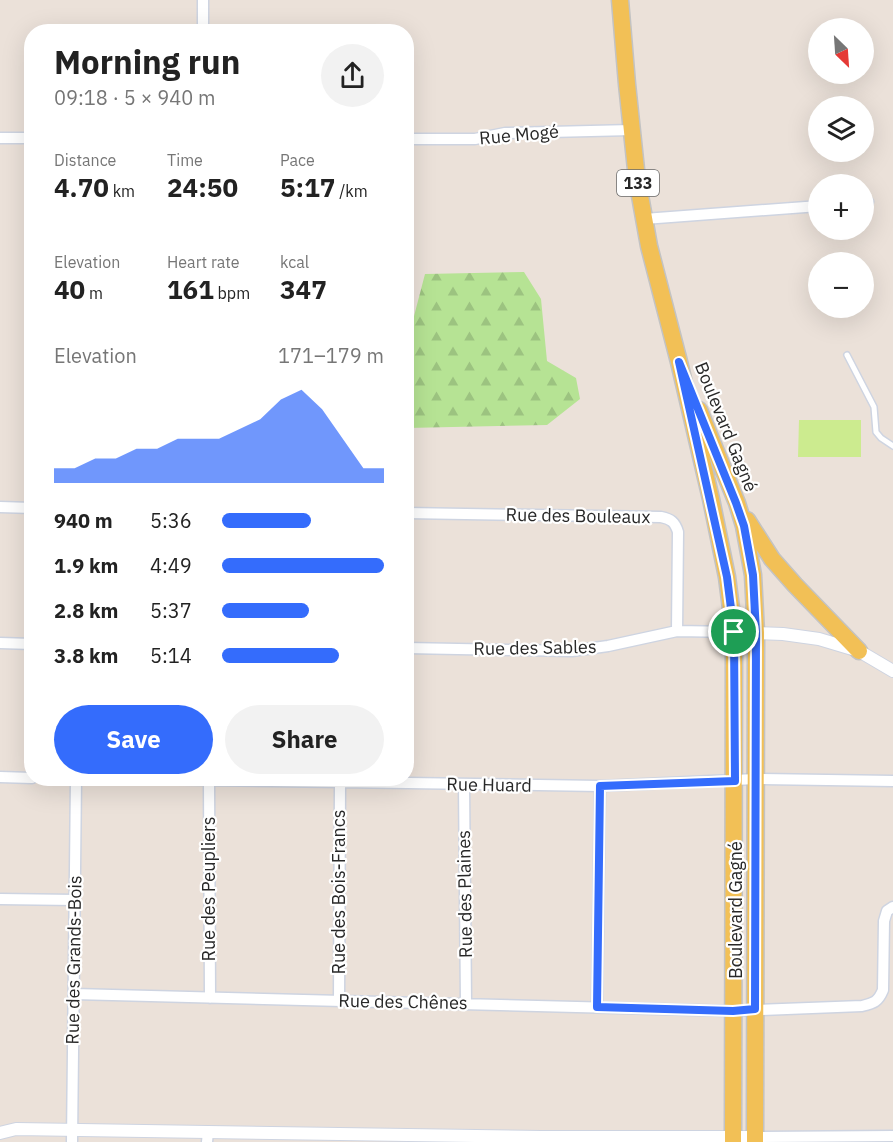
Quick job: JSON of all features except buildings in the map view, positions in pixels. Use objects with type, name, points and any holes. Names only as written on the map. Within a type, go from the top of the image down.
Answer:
[{"type":"main road","name":"133","points":[[620,0],[637,179],[651,258],[679,362]]},
{"type":"main road","name":"Boulevard Gagné","points":[[679,362],[744,526],[753,575],[756,633],[755,1139]]},
{"type":"main road","name":"Boulevard Gagné","points":[[679,362],[727,577],[734,632],[733,1139]]},
{"type":"main road","points":[[736,503],[772,559],[859,651]]},
{"type":"street","points":[[203,0],[203,24]]},
{"type":"street","name":"Rue Mogé","points":[[414,139],[475,139],[505,133],[632,130]]},
{"type":"street","points":[[0,138],[24,138]]},
{"type":"street","points":[[644,219],[808,207]]},
{"type":"street","points":[[0,507],[24,508]]},
{"type":"street","name":"Rue des Bouleaux","points":[[414,513],[661,517],[669,519],[675,523],[678,532],[677,631]]},
{"type":"street","name":"Rue des Sables","points":[[414,648],[572,651],[608,646],[677,631],[734,632]]},
{"type":"street","points":[[734,632],[783,634],[819,639],[859,651],[893,671]]},
{"type":"street","points":[[0,643],[24,644]]},
{"type":"street","points":[[0,777],[24,778]]},
{"type":"street","name":"Rue Huard","points":[[414,783],[600,786],[756,779],[893,781]]},
{"type":"street","name":"Rue des Plaines","points":[[464,784],[466,1004]]},
{"type":"street","name":"Rue des Grands-Bois","points":[[72,1137],[76,786]]},
{"type":"street","name":"Rue des Peupliers","points":[[209,786],[210,998]]},
{"type":"street","name":"Rue des Bois-Francs","points":[[339,1001],[340,786]]},
{"type":"street","points":[[597,1007],[600,786]]},
{"type":"street","points":[[0,899],[75,900]]},
{"type":"street","name":"Rue des Chênes","points":[[74,994],[733,1011],[862,1006],[880,999],[883,990],[884,921],[887,911],[893,907]]},
{"type":"street","points":[[0,1133],[16,1130],[72,1137],[541,1139],[755,1139],[893,1136]]},
{"type":"lane","points":[[847,355],[874,406],[876,432],[893,446]]},
{"type":"green space","points":[[524,272],[541,299],[547,361],[576,378],[580,399],[547,425],[414,428],[414,316],[425,274]]},
{"type":"green space","points":[[799,420],[861,420],[861,457],[798,457]]},
{"type":"route","points":[[679,362],[744,526],[753,575],[756,633],[755,1009],[733,1011],[597,1007],[600,786],[735,781],[734,632],[727,577],[679,362]]}]
